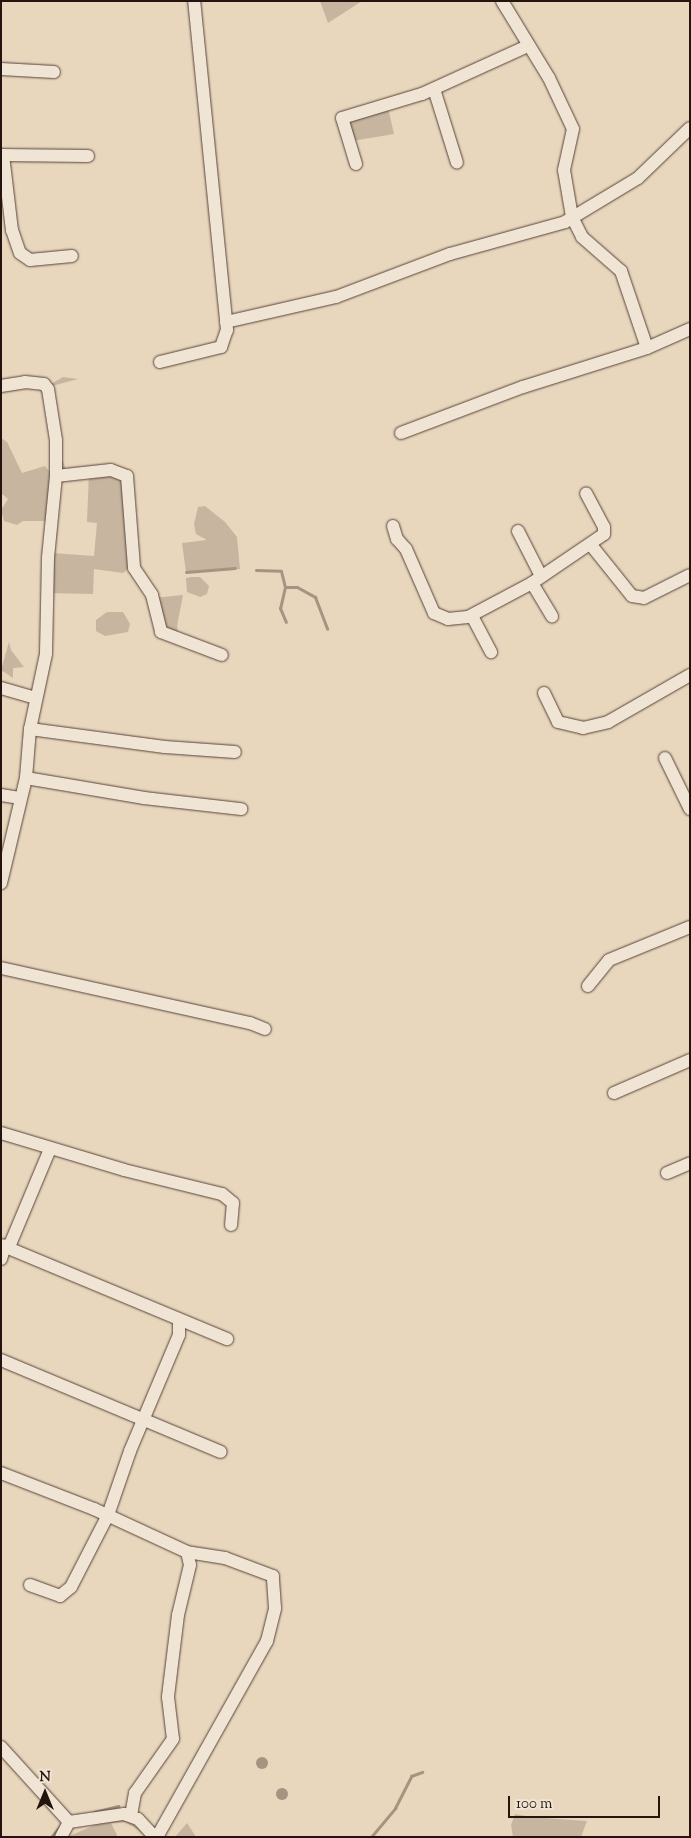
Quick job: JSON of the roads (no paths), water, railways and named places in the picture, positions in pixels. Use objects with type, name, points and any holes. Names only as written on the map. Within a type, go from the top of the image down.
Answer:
[{"type":"street","points":[[502,1],[549,78],[573,130],[564,170],[572,217],[582,237],[621,271],[646,348]]},
{"type":"street","points":[[160,362],[221,347],[225,339],[226,322],[196,2]]},
{"type":"street","points":[[356,164],[342,118],[434,89],[528,46]]},
{"type":"street","points":[[1,69],[54,72]]},
{"type":"street","points":[[434,89],[456,164]]},
{"type":"street","points":[[226,322],[336,297],[450,254],[554,226],[638,178],[690,128]]},
{"type":"street","points":[[72,256],[30,260],[20,253],[12,230],[2,155],[88,156]]},
{"type":"street","points":[[401,433],[523,387],[646,348],[690,329]]},
{"type":"street","points":[[1,386],[24,382],[44,384],[48,390],[56,440],[56,476],[48,558],[47,645],[30,729],[26,778],[1,883]]},
{"type":"street","points":[[56,476],[111,470],[127,476],[134,568],[152,595],[161,632],[222,655]]},
{"type":"street","points":[[393,526],[397,539],[406,549],[434,613],[448,619],[472,616],[537,579],[591,544],[605,530],[586,493]]},
{"type":"street","points":[[518,531],[552,616]]},
{"type":"street","points":[[591,544],[632,596],[644,598],[690,575]]},
{"type":"street","points":[[472,616],[491,652]]},
{"type":"street","points":[[544,693],[558,722],[584,728],[608,722],[690,675]]},
{"type":"street","points":[[1,688],[36,698]]},
{"type":"street","points":[[30,729],[165,748],[235,752]]},
{"type":"street","points":[[665,758],[690,809]]},
{"type":"street","points":[[26,778],[144,798],[241,809]]},
{"type":"street","points":[[1,795],[21,798]]},
{"type":"street","points":[[588,986],[609,960],[690,927]]},
{"type":"street","points":[[1,968],[250,1023],[265,1029]]},
{"type":"street","points":[[614,1092],[690,1060]]},
{"type":"street","points":[[1,1133],[50,1149],[222,1194],[233,1203],[231,1224]]},
{"type":"street","points":[[1,1259],[5,1246],[33,1196],[50,1149]]},
{"type":"street","points":[[666,1173],[690,1162]]},
{"type":"street","points":[[5,1246],[179,1321],[227,1339]]},
{"type":"street","points":[[30,1585],[51,1594],[60,1596],[65,1593],[108,1515],[143,1419],[179,1335],[179,1321]]},
{"type":"street","points":[[1,1360],[221,1452]]},
{"type":"street","points":[[1,1473],[108,1515],[188,1552],[225,1558],[273,1576],[275,1608],[267,1641],[156,1837],[130,1815],[118,1814],[69,1822]]},
{"type":"street","points":[[130,1815],[135,1793],[173,1739],[168,1697],[178,1615],[190,1565],[188,1552]]},
{"type":"street","points":[[1,1747],[69,1822]]},
{"type":"street","points":[[61,1837],[69,1822]]},
{"type":"waterway","points":[[186,572],[235,568]]},
{"type":"waterway","points":[[256,570],[281,571],[285,587],[280,608],[286,622]]},
{"type":"waterway","points":[[285,587],[297,587],[315,597],[327,629]]},
{"type":"waterway","points":[[371,1837],[395,1808],[411,1776],[422,1772]]},
{"type":"waterway","points":[[94,1812],[118,1806]]},
{"type":"waterway","points":[[51,1837],[61,1825]]}]
